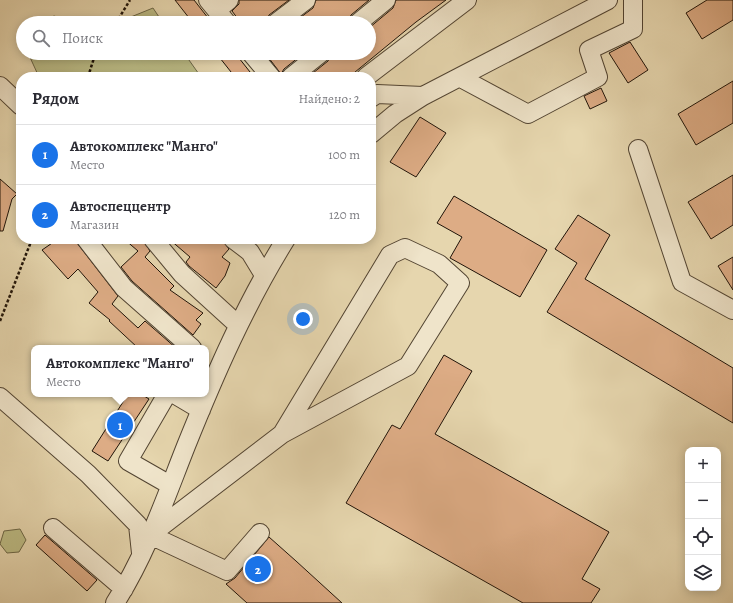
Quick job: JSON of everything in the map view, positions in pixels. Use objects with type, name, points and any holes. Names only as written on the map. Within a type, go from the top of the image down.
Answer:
[{"type":"street","points":[[285,16],[306,0]]},
{"type":"street","points":[[367,16],[386,0]]},
{"type":"street","points":[[373,72],[467,0]]},
{"type":"street","points":[[376,130],[395,114],[423,96],[608,0]]},
{"type":"street","points":[[459,77],[528,114],[598,77],[589,50],[633,29],[633,0]]},
{"type":"street","points":[[257,60],[267,72]]},
{"type":"street","points":[[297,72],[312,60]]},
{"type":"street","points":[[0,86],[16,101]]},
{"type":"street","points":[[376,95],[423,96]]},
{"type":"street","points":[[638,149],[682,282],[733,310]]},
{"type":"street","points":[[90,244],[124,288],[189,345]]},
{"type":"street","points":[[157,244],[182,274],[238,325]]},
{"type":"street","points":[[211,366],[238,325],[264,275],[283,244]]},
{"type":"street","points":[[253,246],[264,275]]},
{"type":"street","points":[[150,535],[282,434],[408,366],[460,283],[439,264],[405,248],[390,255],[282,434]]},
{"type":"street","points":[[0,397],[88,474],[138,525],[141,557]]},
{"type":"street","points":[[165,397],[128,461],[170,485]]},
{"type":"street","points":[[179,397],[201,410]]},
{"type":"street","points":[[53,528],[120,596],[141,557],[201,410],[204,397]]},
{"type":"street","points":[[150,535],[227,571],[260,533]]},
{"type":"path","points":[[120,16],[130,0]]},
{"type":"path","points":[[90,72],[94,60]]},
{"type":"path","points":[[0,321],[30,244]]},
{"type":"shaded area","points":[[153,8],[158,16],[133,16]]},
{"type":"shaded area","points":[[31,60],[189,60],[197,72],[37,72]]},
{"type":"shaded area","points":[[20,529],[26,540],[19,552],[7,553],[0,544],[4,531]]},
{"type":"building","points":[[175,0],[194,0],[207,16],[188,16]]},
{"type":"building","points":[[239,0],[289,0],[269,16],[236,16],[232,11],[239,4]]},
{"type":"building","points":[[316,0],[369,0],[351,16],[302,16],[313,8]]},
{"type":"building","points":[[396,0],[446,0],[376,55],[376,22],[393,8]]},
{"type":"building","points":[[707,0],[733,0],[733,20],[702,39],[686,13]]},
{"type":"building","points":[[630,42],[648,70],[628,83],[609,53]]},
{"type":"building","points":[[222,60],[241,60],[250,72],[231,72]]},
{"type":"building","points":[[270,60],[295,60],[282,72],[279,72]]},
{"type":"building","points":[[370,60],[355,72],[314,72],[328,61]]},
{"type":"building","points":[[733,81],[733,123],[696,145],[678,114]]},
{"type":"building","points":[[601,88],[607,101],[590,109],[584,96]]},
{"type":"building","points":[[420,117],[446,133],[416,177],[390,162]]},
{"type":"building","points":[[733,175],[733,225],[711,239],[688,202]]},
{"type":"building","points":[[0,179],[16,193],[16,195],[12,199],[3,231],[0,231]]},
{"type":"building","points":[[454,196],[547,250],[520,297],[450,258],[462,237],[437,223]]},
{"type":"building","points":[[578,215],[610,235],[585,279],[733,368],[733,423],[547,312],[577,263],[555,249]]},
{"type":"building","points":[[51,244],[78,244],[118,296],[112,304],[138,328],[145,321],[173,345],[135,345],[109,321],[110,320],[89,303],[98,292],[78,269],[68,279],[42,250]]},
{"type":"building","points":[[130,244],[146,244],[150,251],[145,257],[174,286],[170,290],[203,313],[196,320],[201,324],[193,335],[132,281],[121,267],[138,251]]},
{"type":"building","points":[[175,244],[225,244],[229,249],[222,257],[230,263],[225,276],[216,288],[189,266],[186,262],[190,257]]},
{"type":"building","points":[[733,257],[733,290],[718,266]]},
{"type":"building","points":[[444,355],[472,371],[435,434],[609,532],[582,579],[600,589],[591,603],[523,603],[346,503],[392,425],[400,429]]},
{"type":"building","points":[[126,397],[146,397],[149,399],[108,461],[92,451]]},
{"type":"building","points":[[45,535],[97,580],[87,591],[36,545]]},
{"type":"building","points":[[269,537],[342,603],[247,603],[226,584],[235,578]]},
{"type":"place","name":"Автокомплекс \"Манго\"","points":[[120,425]]},
{"type":"place","name":"Автоспеццентр","points":[[258,569]]}]
